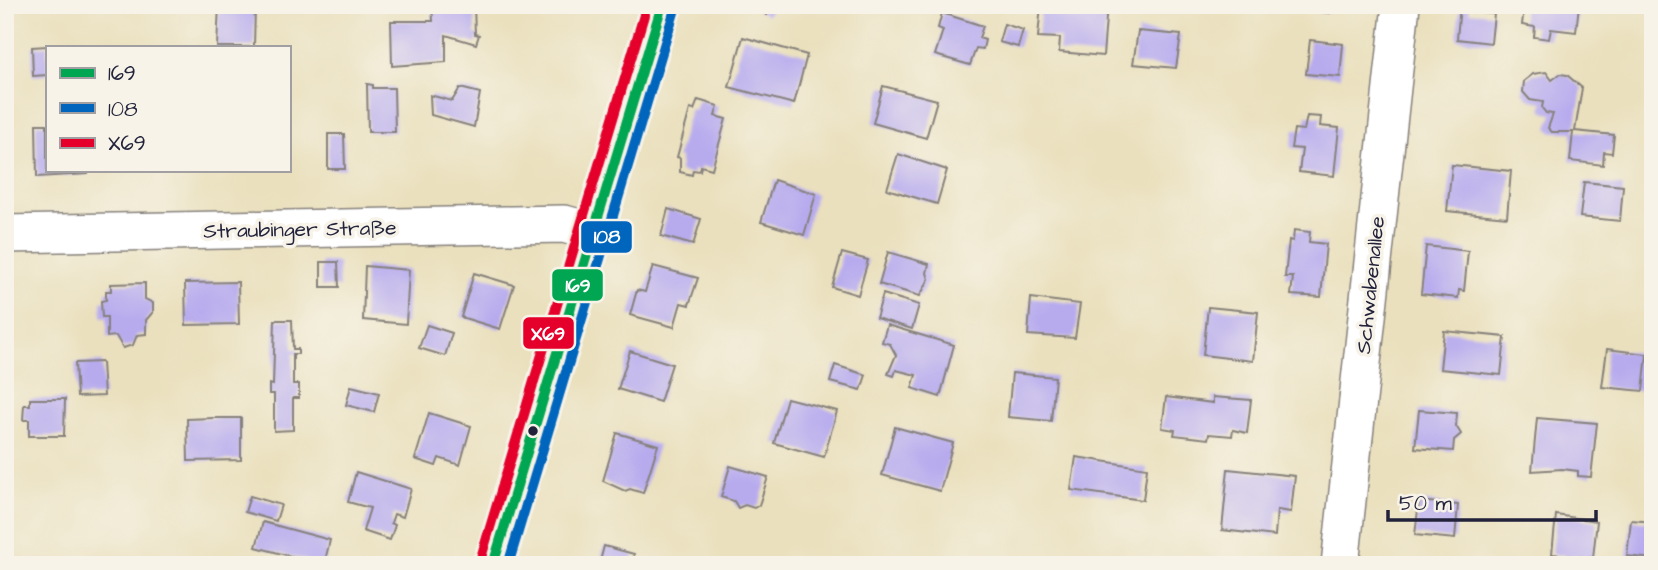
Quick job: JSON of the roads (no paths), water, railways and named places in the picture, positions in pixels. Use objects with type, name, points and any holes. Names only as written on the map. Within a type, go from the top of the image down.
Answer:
[{"type":"main road","points":[[493,565],[663,5]]},
{"type":"street","name":"Schwabenallee","points":[[1340,565],[1401,5]]},
{"type":"street","name":"Straubinger Straße","points":[[5,234],[564,224],[594,232]]}]
